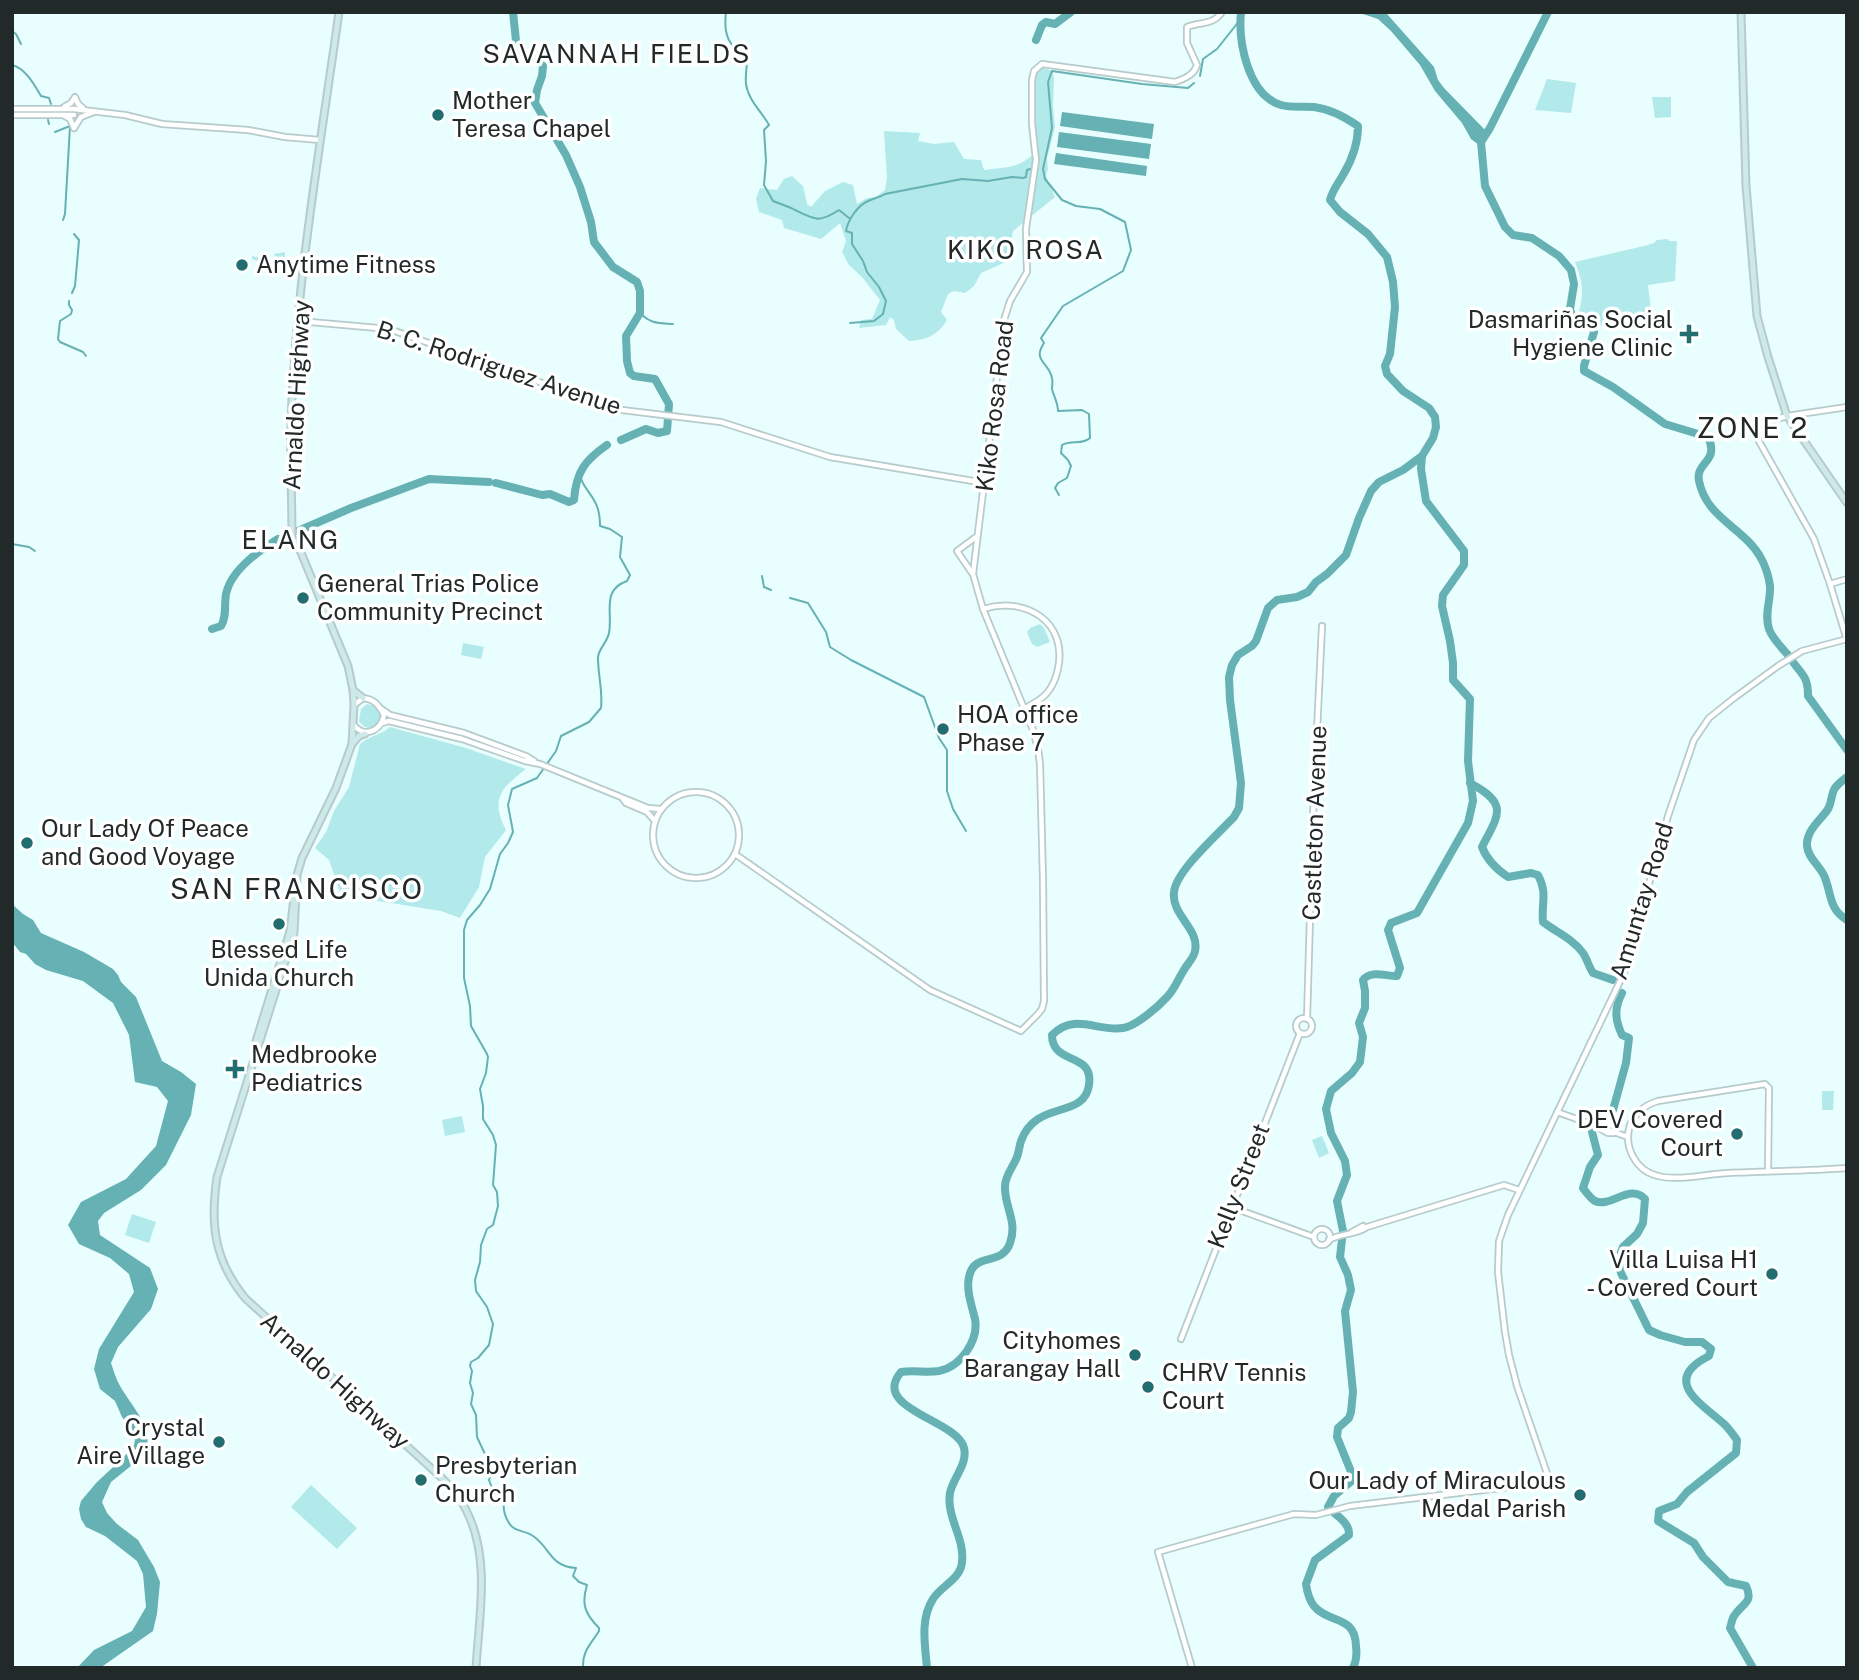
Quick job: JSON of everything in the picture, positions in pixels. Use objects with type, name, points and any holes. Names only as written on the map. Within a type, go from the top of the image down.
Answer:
[{"type":"main road","name":"Arnaldo Highway","points":[[340,12],[308,230],[299,321],[291,420],[292,539],[297,543],[345,656],[353,690],[352,744],[336,788],[305,850],[299,868],[294,933],[217,1177],[213,1210],[215,1239],[223,1264],[234,1285],[257,1311],[443,1479],[466,1510],[481,1555],[476,1668]]},
{"type":"main road","points":[[1741,12],[1745,171],[1757,316],[1787,416],[1847,503]]},
{"type":"main road","points":[[353,690],[363,698]]},
{"type":"main road","points":[[352,744],[365,733]]},
{"type":"street","name":"Kiko Rosa Road","points":[[735,854],[930,990],[1021,1031],[1042,1009],[1040,764],[1033,730],[983,609],[973,574],[1004,320],[1010,301],[1027,272],[1026,229],[1036,160],[1031,80],[1034,71],[1042,64],[1175,82],[1183,80],[1196,69],[1197,64],[1187,43],[1187,27],[1213,20],[1220,16],[1220,12]]},
{"type":"street","points":[[59,109],[71,103],[75,97],[80,106],[90,111]]},
{"type":"street","points":[[12,109],[59,109],[74,112]]},
{"type":"street","points":[[12,115],[62,115],[90,111],[131,116],[162,124],[248,130],[286,140],[320,140]]},
{"type":"street","points":[[62,115],[70,119],[75,128],[81,117],[100,112]]},
{"type":"street","name":"B. C. Rodriguez Avenue","points":[[299,321],[389,329],[622,410],[732,424],[830,457],[985,483]]},
{"type":"street","points":[[1847,407],[1787,416],[1751,427],[1814,539],[1847,640]]},
{"type":"street","points":[[973,574],[957,551],[978,536]]},
{"type":"street","points":[[1830,584],[1847,579]]},
{"type":"street","points":[[983,609],[1005,604],[1029,609],[1045,620],[1054,633],[1059,662],[1054,683],[1039,700],[1024,708]]},
{"type":"street","name":"Castleton Avenue","points":[[1307,1019],[1322,626]]},
{"type":"street","name":"Amuntay Road","points":[[1191,1667],[1158,1552],[1288,1515],[1323,1513],[1349,1506],[1550,1482],[1509,1355],[1498,1272],[1499,1241],[1507,1215],[1624,973],[1668,816],[1694,740],[1709,718],[1798,653],[1847,640]]},
{"type":"street","points":[[354,705],[363,698],[372,700],[390,715],[480,739],[648,808],[661,809]]},
{"type":"street","points":[[380,708],[384,715],[382,723]]},
{"type":"street","points":[[353,723],[365,733],[372,732],[382,723],[389,721],[422,728],[524,761],[538,763]]},
{"type":"street","points":[[685,793],[704,793],[720,799],[732,812],[739,828],[735,854],[717,873],[699,878],[684,876],[669,869],[657,853],[652,834],[661,809],[685,793]]},
{"type":"street","points":[[623,798],[626,803],[647,812],[655,821]]},
{"type":"street","points":[[1307,1019],[1311,1029],[1305,1034],[1300,1033],[1296,1027],[1297,1022],[1307,1019]]},
{"type":"street","name":"Kelly Street","points":[[1181,1339],[1300,1033]]},
{"type":"street","points":[[1768,1171],[1769,1088],[1765,1084],[1652,1103],[1635,1116],[1630,1126],[1630,1151],[1643,1169],[1657,1176],[1685,1177],[1847,1168]]},
{"type":"street","points":[[1557,1112],[1608,1133],[1628,1137]]},
{"type":"street","points":[[1328,1237],[1358,1232],[1365,1227],[1504,1185],[1519,1190]]},
{"type":"street","points":[[1231,1207],[1314,1237]]},
{"type":"street","points":[[1318,1230],[1323,1230],[1328,1237],[1326,1244],[1315,1242],[1314,1237],[1318,1230]]},
{"type":"shaded area","points":[[1309,12],[1387,14],[1434,67],[1444,88],[1486,131],[1479,145],[1471,139],[1462,123],[1435,91],[1420,65],[1378,19],[1363,14]]},
{"type":"shaded area","points":[[1041,67],[1052,71],[1054,78],[1055,127],[1047,158],[1046,176],[1055,197],[1013,231],[1006,262],[981,273],[974,286],[965,293],[954,291],[948,294],[941,312],[947,320],[935,333],[921,340],[909,341],[896,329],[894,320],[890,317],[886,325],[859,328],[861,320],[872,319],[880,300],[849,265],[842,252],[846,241],[840,223],[821,239],[784,228],[782,220],[759,212],[756,199],[760,188],[777,190],[784,179],[792,176],[803,186],[807,204],[811,207],[825,191],[843,182],[853,185],[857,204],[867,198],[876,197],[885,190],[887,178],[884,131],[920,133],[918,141],[934,144],[954,142],[964,159],[981,160],[984,170],[1018,164],[1037,151],[1033,74]]},
{"type":"shaded area","points":[[1547,79],[1576,83],[1571,113],[1535,110]]},
{"type":"shaded area","points":[[1652,97],[1671,97],[1671,117],[1655,118]]},
{"type":"shaded area","points":[[1062,112],[1154,124],[1152,139],[1060,126]]},
{"type":"shaded area","points":[[1059,132],[1151,144],[1149,159],[1057,147]]},
{"type":"shaded area","points":[[1056,153],[1147,166],[1146,176],[1054,164]]},
{"type":"shaded area","points":[[1668,239],[1677,241],[1675,281],[1648,285],[1652,320],[1602,326],[1579,312],[1582,287],[1575,262]]},
{"type":"shaded area","points":[[285,252],[284,269],[252,259],[252,256],[276,262],[274,254]]},
{"type":"shaded area","points":[[1040,624],[1050,642],[1037,647],[1032,644],[1027,632]]},
{"type":"shaded area","points":[[463,643],[484,647],[481,659],[461,655]]},
{"type":"shaded area","points":[[367,704],[375,706],[380,716],[375,726],[370,728],[359,721],[361,709]]},
{"type":"shaded area","points":[[390,727],[466,748],[526,769],[504,788],[499,810],[506,830],[485,857],[479,887],[460,918],[441,911],[341,895],[329,860],[315,848],[349,787],[360,744]]},
{"type":"shaded area","points":[[12,904],[33,920],[41,933],[84,952],[113,969],[136,997],[162,1061],[196,1084],[191,1115],[166,1165],[141,1190],[104,1213],[98,1221],[100,1235],[150,1268],[158,1289],[151,1309],[118,1347],[111,1363],[122,1390],[143,1423],[148,1442],[147,1453],[111,1482],[102,1502],[117,1524],[138,1540],[160,1582],[153,1631],[100,1668],[77,1668],[94,1650],[132,1631],[146,1607],[143,1574],[137,1561],[105,1536],[86,1527],[79,1509],[81,1501],[97,1482],[134,1445],[133,1431],[122,1417],[115,1401],[100,1389],[94,1369],[99,1349],[134,1292],[129,1274],[110,1258],[79,1244],[68,1225],[81,1202],[126,1179],[156,1146],[168,1101],[157,1087],[135,1082],[129,1035],[113,1003],[83,981],[35,964],[12,942]]},
{"type":"shaded area","points":[[1822,1091],[1834,1091],[1833,1110],[1822,1110]]},
{"type":"shaded area","points":[[462,1116],[465,1132],[445,1136],[442,1120]]},
{"type":"shaded area","points":[[1322,1136],[1329,1153],[1319,1158],[1312,1140]]},
{"type":"shaded area","points":[[132,1214],[156,1222],[149,1243],[125,1235]]},
{"type":"shaded area","points":[[311,1485],[357,1528],[337,1549],[291,1507]]},
{"type":"waterway","points":[[513,12],[519,50],[543,66],[535,103],[566,155],[580,187],[594,242],[613,267],[637,282],[640,291],[640,313],[626,336],[630,373],[655,379],[669,404],[667,431],[658,433],[646,429],[621,440]]},
{"type":"waterway","points":[[726,12],[725,28],[729,39],[747,60],[747,90],[769,125],[764,130],[764,185],[773,201],[812,218],[827,217],[839,210],[849,218]]},
{"type":"waterway","points":[[1036,40],[1042,25],[1046,22],[1055,24],[1071,12]]},
{"type":"waterway","points":[[927,1668],[924,1632],[926,1615],[933,1599],[961,1568],[961,1544],[949,1502],[965,1454],[958,1438],[906,1405],[897,1396],[895,1385],[901,1372],[947,1369],[966,1352],[974,1336],[975,1327],[969,1277],[976,1264],[1001,1255],[1010,1243],[1012,1221],[1005,1194],[1005,1182],[1021,1141],[1037,1119],[1078,1103],[1085,1096],[1089,1074],[1079,1062],[1058,1051],[1052,1035],[1069,1025],[1086,1024],[1113,1029],[1134,1024],[1153,1011],[1170,994],[1193,956],[1193,936],[1177,908],[1174,892],[1182,874],[1239,808],[1241,783],[1230,700],[1229,677],[1232,665],[1238,655],[1256,641],[1268,608],[1277,600],[1308,592],[1346,555],[1371,491],[1379,482],[1403,470],[1422,456],[1436,427],[1435,417],[1429,408],[1403,391],[1387,374],[1385,366],[1390,354],[1395,307],[1387,257],[1368,234],[1340,212],[1330,200],[1352,158],[1358,126],[1326,110],[1281,105],[1260,90],[1253,79],[1244,52],[1241,12]]},
{"type":"waterway","points":[[1481,142],[1548,12]]},
{"type":"waterway","points":[[1200,76],[1203,59],[1217,49],[1240,20]]},
{"type":"waterway","points":[[12,31],[21,44]]},
{"type":"waterway","points":[[12,65],[25,73],[41,96],[49,98],[51,104]]},
{"type":"waterway","points":[[1059,495],[1055,488],[1067,478],[1071,466],[1061,453],[1062,445],[1090,438],[1089,414],[1082,410],[1058,411],[1050,373],[1040,358],[1044,343],[1041,338],[1063,306],[1123,271],[1131,250],[1125,222],[1100,209],[1076,206],[1062,200],[1045,179],[1043,169],[1052,128],[1048,82],[1052,71],[1188,88],[1194,83]]},
{"type":"waterway","points":[[48,120],[49,124]]},
{"type":"waterway","points":[[55,132],[70,126],[63,220]]},
{"type":"waterway","points":[[1475,133],[1481,142],[1485,186],[1505,227],[1513,235],[1532,238],[1559,256],[1571,270],[1574,284],[1570,309],[1573,319],[1591,325],[1594,332],[1584,371],[1613,387],[1665,424],[1708,437],[1711,452],[1699,475],[1703,494],[1718,514],[1746,539],[1762,560],[1770,586],[1767,618],[1769,629],[1788,655]]},
{"type":"waterway","points":[[850,323],[874,321],[883,314],[886,301],[852,244],[852,233],[846,231],[860,206],[885,194],[962,179],[988,181],[1023,178],[1030,169]]},
{"type":"waterway","points":[[72,293],[79,240],[74,234]]},
{"type":"waterway","points":[[69,301],[71,314],[60,321],[58,339],[86,356]]},
{"type":"waterway","points":[[640,313],[651,321],[673,324]]},
{"type":"waterway","points":[[496,483],[542,495],[550,494],[569,502],[574,500],[583,468],[607,445]]},
{"type":"waterway","points":[[1353,1668],[1357,1652],[1351,1629],[1320,1612],[1314,1606],[1306,1584],[1315,1560],[1349,1535],[1345,1523],[1328,1507],[1334,1496],[1354,1479],[1337,1437],[1338,1428],[1349,1418],[1353,1392],[1345,1311],[1351,1290],[1340,1257],[1343,1231],[1337,1201],[1347,1175],[1345,1161],[1331,1133],[1326,1109],[1331,1091],[1352,1073],[1360,1062],[1363,1037],[1359,1023],[1365,1008],[1363,980],[1374,974],[1397,976],[1400,968],[1388,930],[1391,923],[1417,913],[1468,823],[1473,801],[1468,761],[1470,699],[1453,680],[1450,641],[1442,606],[1443,595],[1464,565],[1464,551],[1426,501],[1421,469],[1422,456]]},
{"type":"waterway","points":[[580,476],[596,505],[600,526],[622,537],[620,557],[630,575],[611,596],[609,633],[598,658],[601,708],[589,722],[561,736],[556,751],[537,778],[512,789],[508,805],[513,832],[500,854],[490,889],[467,920],[464,930],[464,978],[471,1026],[488,1057],[480,1089],[483,1119],[496,1145],[493,1185],[497,1192],[498,1206],[493,1225],[487,1229],[481,1245],[475,1280],[476,1291],[487,1307],[493,1324],[489,1345],[471,1362],[471,1404],[476,1415],[477,1437],[491,1474],[489,1480],[492,1488],[504,1501],[509,1523],[533,1536],[560,1564],[576,1568],[573,1576],[587,1585],[584,1598],[586,1608],[599,1631],[586,1652],[583,1668]]},
{"type":"waterway","points":[[298,531],[429,479],[489,482]]},
{"type":"waterway","points":[[212,629],[221,626],[223,622],[226,594],[233,577],[254,555],[278,539]]},
{"type":"waterway","points":[[12,544],[35,551]]},
{"type":"waterway","points":[[762,576],[764,587],[771,590]]},
{"type":"waterway","points":[[790,598],[808,603],[826,632],[830,647],[924,697],[939,738],[947,750],[947,791],[953,809],[966,831]]},
{"type":"waterway","points":[[1793,662],[1806,681],[1808,696],[1847,750]]},
{"type":"waterway","points":[[1847,777],[1835,788],[1828,809],[1807,840],[1810,855],[1823,874],[1834,907],[1847,920]]},
{"type":"waterway","points":[[1470,783],[1491,797],[1497,810],[1493,826],[1482,847],[1489,860],[1508,877],[1531,873],[1538,875],[1543,893],[1543,922],[1579,948],[1593,973],[1613,980]]},
{"type":"waterway","points":[[1596,1119],[1613,1110],[1626,1063],[1629,1038],[1622,1035],[1616,1014],[1622,993]]},
{"type":"waterway","points":[[1592,1132],[1598,1155],[1590,1167],[1583,1188],[1595,1201],[1607,1201],[1627,1194],[1639,1195],[1645,1199],[1643,1223],[1637,1234],[1623,1247],[1618,1259],[1621,1273],[1649,1330],[1685,1342],[1702,1342],[1711,1349],[1709,1356],[1695,1365],[1688,1374],[1686,1382],[1696,1399],[1725,1425],[1737,1440],[1736,1453],[1687,1492],[1677,1504],[1659,1511],[1658,1521],[1694,1543],[1703,1557],[1728,1582],[1746,1586],[1748,1600],[1734,1616],[1730,1628],[1753,1668]]},
{"type":"place","name":"Mother Teresa Chapel","points":[[438,115]]},
{"type":"place","name":"Anytime Fitness","points":[[242,265]]},
{"type":"place","name":"Dasmariñas Social Hygiene Clinic","points":[[1689,334]]},
{"type":"place","name":"General Trias Police Community Precinct","points":[[303,598]]},
{"type":"place","name":"HOA office Phase 7","points":[[943,729]]},
{"type":"place","name":"Our Lady Of Peace and Good Voyage","points":[[27,843]]},
{"type":"place","name":"Blessed Life Unida Church","points":[[279,924]]},
{"type":"place","name":"Medbrooke Pediatrics","points":[[235,1069]]},
{"type":"place","name":"DEV Covered Court","points":[[1737,1134]]},
{"type":"place","name":"Villa Luisa H1 - Covered Court","points":[[1772,1274]]},
{"type":"place","name":"Cityhomes Barangay Hall","points":[[1135,1355]]},
{"type":"place","name":"CHRV Tennis Court","points":[[1148,1387]]},
{"type":"place","name":"Crystal Aire Village","points":[[219,1442]]},
{"type":"place","name":"Presbyterian Church","points":[[421,1480]]},
{"type":"place","name":"Our Lady of Miraculous Medal Parish","points":[[1580,1495]]},
{"type":"district","name":"SAVANNAH FIELDS","points":[[617,54]]},
{"type":"district","name":"KIKO ROSA","points":[[1026,250]]},
{"type":"district","name":"ZONE 2","points":[[1753,428]]},
{"type":"district","name":"ELANG","points":[[291,540]]},
{"type":"district","name":"SAN FRANCISCO","points":[[297,889]]}]
